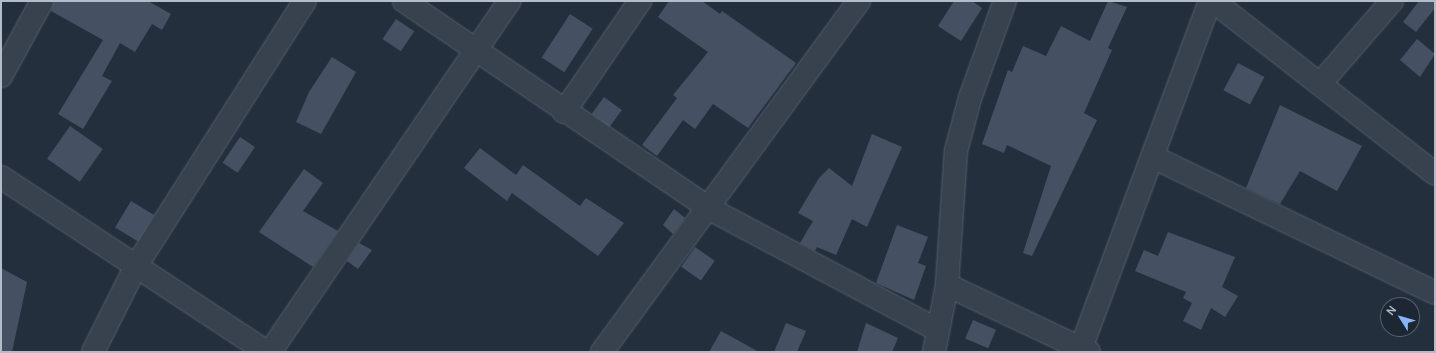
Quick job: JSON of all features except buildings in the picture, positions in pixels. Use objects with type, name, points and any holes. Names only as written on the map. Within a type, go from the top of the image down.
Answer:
[{"type":"street","points":[[1,76],[42,1]]},
{"type":"street","points":[[94,352],[136,266],[305,1]]},
{"type":"street","points":[[404,1],[475,52],[710,209],[938,330]]},
{"type":"street","points":[[270,352],[509,1]]},
{"type":"street","points":[[564,112],[640,1]]},
{"type":"street","points":[[602,352],[710,209],[859,1]]},
{"type":"street","points":[[934,352],[947,285],[956,152],[970,98],[1005,1]]},
{"type":"street","points":[[947,285],[1085,350],[1210,1]]},
{"type":"street","points":[[1213,1],[1435,174]]},
{"type":"street","points":[[1320,84],[1392,1]]},
{"type":"street","points":[[1153,157],[1435,293]]},
{"type":"street","points":[[1,177],[266,352]]}]
